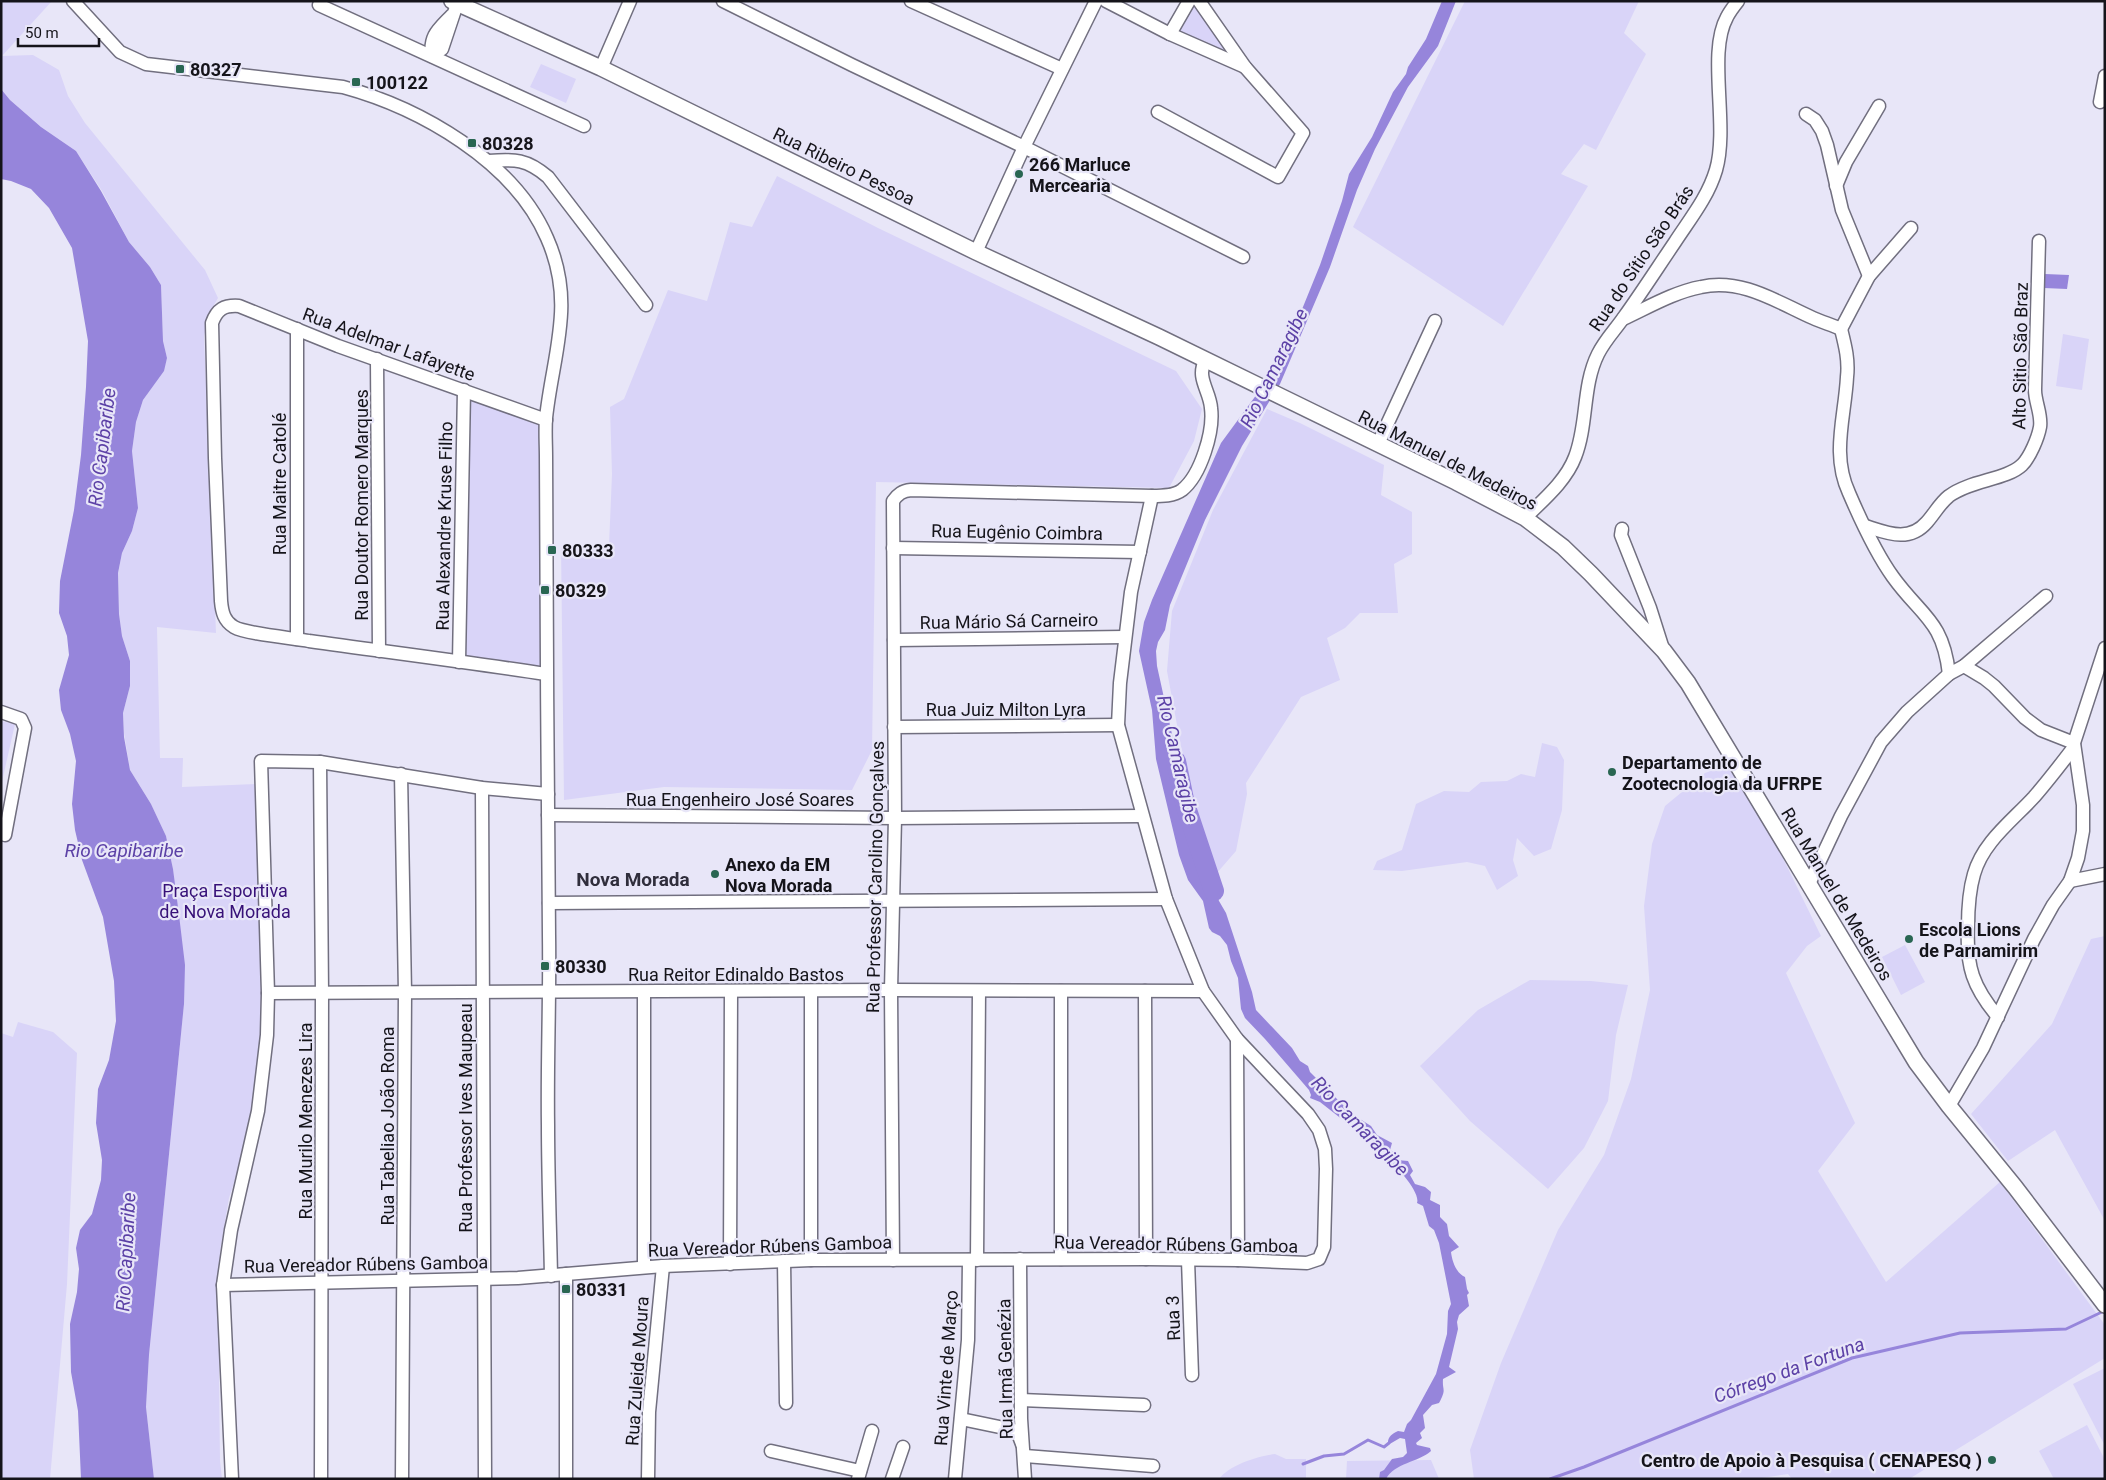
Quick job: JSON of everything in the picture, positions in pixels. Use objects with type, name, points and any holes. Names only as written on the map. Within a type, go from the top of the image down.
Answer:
[{"type":"main road","name":"Rua Ribeiro Pessoa","points":[[454,7],[601,68],[976,252],[1156,336],[1219,368]]},
{"type":"main road","name":"Rua Manuel de Medeiros","points":[[1219,368],[1378,444],[1525,518],[1581,563],[1664,651],[1702,704],[1916,1062],[2105,1305]]},
{"type":"street","points":[[73,1],[111,43],[132,59],[160,66],[318,83],[367,94],[433,126],[489,162],[512,183],[534,211],[548,239],[557,266],[561,290],[562,321],[546,420],[546,674],[550,992],[548,1125],[551,1276]]},
{"type":"street","points":[[601,68],[630,1]]},
{"type":"street","points":[[723,1],[852,66],[1024,147],[1243,257]]},
{"type":"street","points":[[911,1],[1062,69]]},
{"type":"street","points":[[976,252],[1024,147],[1096,1]]},
{"type":"street","points":[[1106,1],[1170,34],[1245,66]]},
{"type":"street","points":[[1170,34],[1189,1]]},
{"type":"street","points":[[1158,112],[1278,177],[1303,133],[1245,66],[1200,1]]},
{"type":"street","name":"Rua do Sítio São Brás","points":[[1525,518],[1558,484],[1575,458],[1591,373],[1605,341],[1623,319],[1699,206],[1709,188],[1716,169],[1719,151],[1721,122],[1720,43],[1727,17],[1738,1]]},
{"type":"street","points":[[319,5],[584,126]]},
{"type":"street","points":[[432,56],[442,49],[454,7]]},
{"type":"street","points":[[2100,102],[2105,76]]},
{"type":"street","points":[[1836,186],[1846,162],[1879,106]]},
{"type":"street","points":[[1806,114],[1815,120],[1828,145],[1842,210],[1869,276]]},
{"type":"street","points":[[489,162],[514,159],[539,169],[548,177],[646,305]]},
{"type":"street","points":[[1911,228],[1869,276],[1842,329],[1848,364],[1839,449],[1841,471],[1848,492],[1894,578],[1934,625],[1944,643],[1949,674]]},
{"type":"street","name":"Alto Sitio São Braz","points":[[1865,526],[1903,536],[1912,534],[1920,529],[1944,500],[1955,492],[2015,470],[2024,463],[2036,438],[2040,422],[2035,394],[2039,241]]},
{"type":"street","points":[[1623,319],[1700,286],[1723,284],[1742,287],[1768,296],[1814,319],[1842,329]]},
{"type":"street","name":"Rua Adelmar Lafayette","points":[[297,639],[235,627],[227,621],[222,612],[211,336],[212,322],[220,308],[239,306],[377,359],[546,420]]},
{"type":"street","points":[[1378,444],[1435,321]]},
{"type":"street","name":"Rua Maitre Catolé","points":[[297,329],[297,639]]},
{"type":"street","name":"Rua Doutor Romero Marques","points":[[377,359],[379,651]]},
{"type":"street","points":[[1205,361],[1201,370],[1201,377],[1212,409],[1211,431],[1196,470],[1183,490],[1165,496],[1152,496],[1131,592],[1124,637],[1118,725],[1166,899],[1203,991],[1237,1039],[1238,1260]]},
{"type":"street","name":"Rua Alexandre Kruse Filho","points":[[458,662],[464,390]]},
{"type":"street","name":"Rua Professor Carolino Gonçalves","points":[[893,1260],[891,990],[894,818],[893,501],[903,491],[911,490],[1152,496]]},
{"type":"street","points":[[1622,529],[1621,536],[1650,608],[1664,651]]},
{"type":"street","name":"Rua Eugênio Coimbra","points":[[893,548],[1140,552]]},
{"type":"street","points":[[1809,884],[1841,816],[1881,742],[1908,712],[1949,674],[1964,666],[2046,596]]},
{"type":"street","name":"Rua Mário Sá Carneiro","points":[[894,640],[1124,637]]},
{"type":"street","points":[[297,639],[546,674]]},
{"type":"street","points":[[1998,1017],[1975,985],[1969,967],[1967,946],[1969,903],[1974,874],[1988,845],[2048,780],[2074,745],[2105,648]]},
{"type":"street","points":[[1964,666],[1984,678],[2025,718],[2041,730],[2074,745]]},
{"type":"street","points":[[1,712],[20,719],[25,728],[5,835]]},
{"type":"street","name":"Rua Juiz Milton Lyra","points":[[894,727],[1118,725]]},
{"type":"street","points":[[1949,1106],[1983,1048],[2034,939],[2053,905],[2070,881],[2078,858],[2083,831],[2083,805],[2074,745]]},
{"type":"street","points":[[232,1479],[223,1285],[231,1230],[258,1111],[267,1034],[268,993],[261,761],[320,762],[482,788],[548,794]]},
{"type":"street","name":"Rua Murilo Menezes Lira","points":[[320,762],[323,1283],[321,1479]]},
{"type":"street","name":"Rua Tabeliao João Roma","points":[[401,774],[404,993],[402,1479]]},
{"type":"street","name":"Rua Professor Ives Maupeau","points":[[482,788],[485,1479]]},
{"type":"street","name":"Rua Engenheiro José Soares","points":[[548,815],[894,818],[1142,816]]},
{"type":"street","points":[[2070,881],[2105,874]]},
{"type":"street","points":[[549,903],[1166,899]]},
{"type":"street","name":"Rua Reitor Edinaldo Bastos","points":[[268,993],[482,991],[810,992],[891,990],[1203,991]]},
{"type":"street","name":"Rua Vinte de Março","points":[[955,1479],[968,1340],[973,1260],[979,991]]},
{"type":"street","points":[[1061,991],[1061,1260]]},
{"type":"street","points":[[1145,991],[1146,1259]]},
{"type":"street","points":[[644,992],[644,1267]]},
{"type":"street","points":[[730,1264],[731,992]]},
{"type":"street","points":[[810,992],[811,1260]]},
{"type":"street","name":"Rua Vereador Rúbens Gamboa","points":[[223,1285],[484,1279],[551,1276],[644,1267],[811,1260],[1146,1259],[1307,1263],[1319,1260],[1324,1248],[1326,1169],[1325,1149],[1319,1130],[1308,1114],[1237,1039]]},
{"type":"street","name":"Rua Irmã Genézia","points":[[1020,1259],[1021,1400],[1025,1479]]},
{"type":"street","name":"Rua 3","points":[[1188,1260],[1192,1375]]},
{"type":"street","points":[[784,1261],[786,1402]]},
{"type":"street","name":"Rua Zuleide Moura","points":[[648,1479],[649,1412],[663,1266]]},
{"type":"street","points":[[566,1274],[566,1479]]},
{"type":"street","points":[[1021,1400],[1144,1405]]},
{"type":"street","points":[[961,1419],[1014,1430],[1019,1436],[1025,1456],[1153,1466]]},
{"type":"street","points":[[771,1451],[859,1475],[872,1431]]},
{"type":"street","points":[[892,1479],[903,1447]]},
{"type":"green space","name":"Praça Esportiva de Nova Morada","points":[[1,1],[52,1],[2,56],[33,55],[59,70],[68,96],[85,123],[205,270],[218,298],[211,310],[204,336],[216,633],[157,627],[160,758],[183,758],[182,787],[257,784],[265,1013],[246,1146],[229,1198],[220,1252],[219,1375],[222,1479],[154,1479],[146,1407],[149,1355],[184,1004],[173,869],[166,836],[151,804],[130,770],[124,733],[123,713],[130,686],[130,661],[122,636],[119,614],[118,573],[122,553],[132,531],[138,508],[132,451],[136,422],[143,400],[163,371],[167,358],[163,341],[161,285],[150,267],[129,242],[102,191],[76,151],[41,127],[10,100],[1,89]]},
{"type":"green space","points":[[1465,1],[1639,1],[1624,33],[1646,54],[1596,150],[1584,144],[1561,174],[1588,186],[1503,326],[1353,227]]},
{"type":"green space","points":[[1193,3],[1236,57],[1179,33],[1178,28]]},
{"type":"green space","points":[[541,64],[576,79],[566,103],[530,87]]},
{"type":"green space","points":[[777,176],[878,228],[1176,371],[1202,409],[1194,441],[1169,488],[876,482],[872,750],[852,790],[664,787],[564,800],[561,545],[609,546],[612,474],[610,407],[624,399],[668,290],[707,301],[730,222],[752,227]]},
{"type":"green space","points":[[2063,334],[2089,339],[2082,390],[2056,386]]},
{"type":"green space","points":[[467,397],[541,422],[543,671],[465,657]]},
{"type":"green space","points":[[1267,409],[1300,423],[1384,465],[1381,495],[1412,512],[1412,554],[1394,564],[1398,613],[1360,613],[1345,628],[1327,638],[1340,680],[1301,697],[1246,783],[1247,794],[1236,851],[1216,874],[1199,823],[1185,768],[1167,671],[1172,611],[1213,510]]},
{"type":"green space","points":[[1,721],[15,724],[1,786]]},
{"type":"green space","points":[[1542,743],[1557,747],[1564,760],[1562,810],[1551,849],[1534,856],[1517,838],[1513,860],[1518,876],[1497,890],[1485,866],[1467,862],[1402,871],[1373,870],[1377,861],[1402,850],[1416,804],[1444,791],[1469,792],[1481,782],[1507,781],[1521,774],[1535,777]]},
{"type":"green space","points":[[1736,762],[1821,936],[1807,946],[1786,973],[1855,1123],[1818,1171],[1886,1282],[2000,1182],[2105,1325],[2105,1358],[1909,1479],[1792,1479],[1788,1474],[1755,1479],[1474,1479],[1470,1450],[1501,1363],[1558,1230],[1604,1155],[1631,1079],[1650,990],[1644,906],[1652,844],[1665,806],[1705,773]]},
{"type":"green space","points":[[2105,936],[2105,1221],[2055,1130],[2008,1161],[1971,1114],[2052,1024],[2091,939]]},
{"type":"green space","points":[[1905,945],[1925,982],[1901,995],[1882,957]]},
{"type":"green space","points":[[1530,980],[1591,981],[1628,985],[1616,1035],[1608,1101],[1584,1148],[1548,1189],[1470,1121],[1420,1066],[1478,1010]]},
{"type":"green space","points":[[18,1022],[53,1032],[77,1053],[67,1284],[50,1479],[1,1479],[1,1033],[13,1037]]},
{"type":"green space","points":[[2105,1368],[2105,1446],[2073,1384]]},
{"type":"green space","points":[[2087,1425],[2105,1460],[2105,1479],[2054,1479],[2039,1451]]},
{"type":"green space","points":[[1275,1454],[1286,1459],[1306,1459],[1306,1479],[1219,1479],[1237,1465]]},
{"type":"green space","points":[[1431,1460],[1439,1479],[1346,1479],[1347,1461]]},
{"type":"water","name":"Rio Camaragibe","points":[[1442,1],[1456,1],[1438,46],[1408,87],[1375,149],[1357,190],[1330,267],[1280,384],[1242,446],[1205,520],[1170,605],[1165,630],[1158,642],[1156,651],[1157,666],[1177,757],[1183,773],[1181,791],[1183,825],[1193,852],[1202,866],[1207,865],[1219,901],[1226,913],[1256,1010],[1292,1048],[1300,1061],[1308,1066],[1310,1072],[1352,1114],[1371,1126],[1377,1135],[1392,1143],[1390,1150],[1396,1153],[1397,1160],[1408,1161],[1413,1171],[1410,1175],[1415,1184],[1425,1187],[1431,1192],[1430,1200],[1440,1205],[1440,1217],[1447,1224],[1449,1236],[1459,1247],[1451,1252],[1453,1263],[1457,1270],[1465,1277],[1469,1293],[1467,1295],[1469,1306],[1459,1315],[1457,1322],[1458,1329],[1449,1367],[1456,1372],[1443,1379],[1444,1392],[1439,1403],[1432,1405],[1423,1415],[1425,1428],[1420,1433],[1422,1438],[1416,1443],[1417,1445],[1430,1448],[1431,1451],[1395,1469],[1386,1479],[1379,1479],[1380,1472],[1384,1470],[1392,1459],[1403,1457],[1407,1453],[1405,1439],[1400,1438],[1388,1445],[1388,1440],[1398,1431],[1404,1432],[1411,1420],[1436,1374],[1447,1334],[1448,1311],[1451,1304],[1439,1243],[1434,1230],[1429,1226],[1423,1206],[1417,1203],[1415,1192],[1411,1185],[1385,1157],[1385,1153],[1320,1102],[1310,1098],[1309,1090],[1245,1018],[1241,1009],[1238,978],[1227,945],[1220,936],[1209,928],[1203,901],[1188,880],[1179,855],[1156,759],[1152,710],[1139,651],[1144,622],[1152,600],[1221,443],[1268,379],[1271,368],[1292,334],[1320,265],[1342,201],[1349,174],[1372,137],[1393,92],[1406,74],[1408,67],[1426,39]]},
{"type":"water","name":"Rio Capibaribe","points":[[1,89],[10,100],[41,127],[76,151],[129,242],[150,267],[161,285],[163,341],[167,358],[164,371],[143,400],[136,422],[132,451],[138,508],[132,531],[122,553],[118,573],[119,614],[122,636],[130,661],[130,686],[123,713],[124,737],[130,770],[151,804],[166,836],[173,869],[185,965],[184,1004],[149,1355],[146,1407],[154,1479],[81,1479],[78,1411],[71,1372],[70,1324],[77,1292],[79,1269],[76,1248],[80,1230],[92,1214],[101,1180],[102,1160],[96,1123],[98,1089],[109,1060],[116,1021],[114,981],[103,917],[82,860],[75,830],[72,804],[76,761],[70,734],[61,710],[59,690],[69,655],[67,636],[59,613],[60,581],[74,510],[81,455],[88,341],[72,248],[49,208],[31,189],[1,179]]},
{"type":"water","points":[[2045,274],[2069,275],[2067,289],[2044,288]]},
{"type":"waterway","name":"Rio Camaragibe","points":[[1176,761],[1185,804],[1214,891]]},
{"type":"waterway","name":"Córrego da Fortuna","points":[[1550,1479],[1584,1467],[1852,1358],[1960,1333],[2066,1329],[2104,1311]]},
{"type":"waterway","points":[[1303,1464],[1324,1456],[1344,1454],[1368,1440],[1384,1447],[1389,1443]]},
{"type":"place","name":"80327","points":[[180,69]]},
{"type":"place","name":"100122","points":[[356,82]]},
{"type":"place","name":"80328","points":[[472,143]]},
{"type":"place","name":"266 Marluce Mercearia","points":[[1019,174]]},
{"type":"place","name":"80333","points":[[552,550]]},
{"type":"place","name":"80329","points":[[545,590]]},
{"type":"place","name":"Departamento de Zootecnologia da UFRPE","points":[[1612,772]]},
{"type":"place","name":"Anexo da EM Nova Morada","points":[[715,874]]},
{"type":"place","name":"Escola Lions de Parnamirim","points":[[1909,939]]},
{"type":"place","name":"80330","points":[[545,966]]},
{"type":"place","name":"80331","points":[[566,1289]]},
{"type":"place","name":"Centro de Apoio à Pesquisa ( CENAPESQ )","points":[[1992,1460]]},
{"type":"district","name":"Nova Morada","points":[[633,879]]}]
